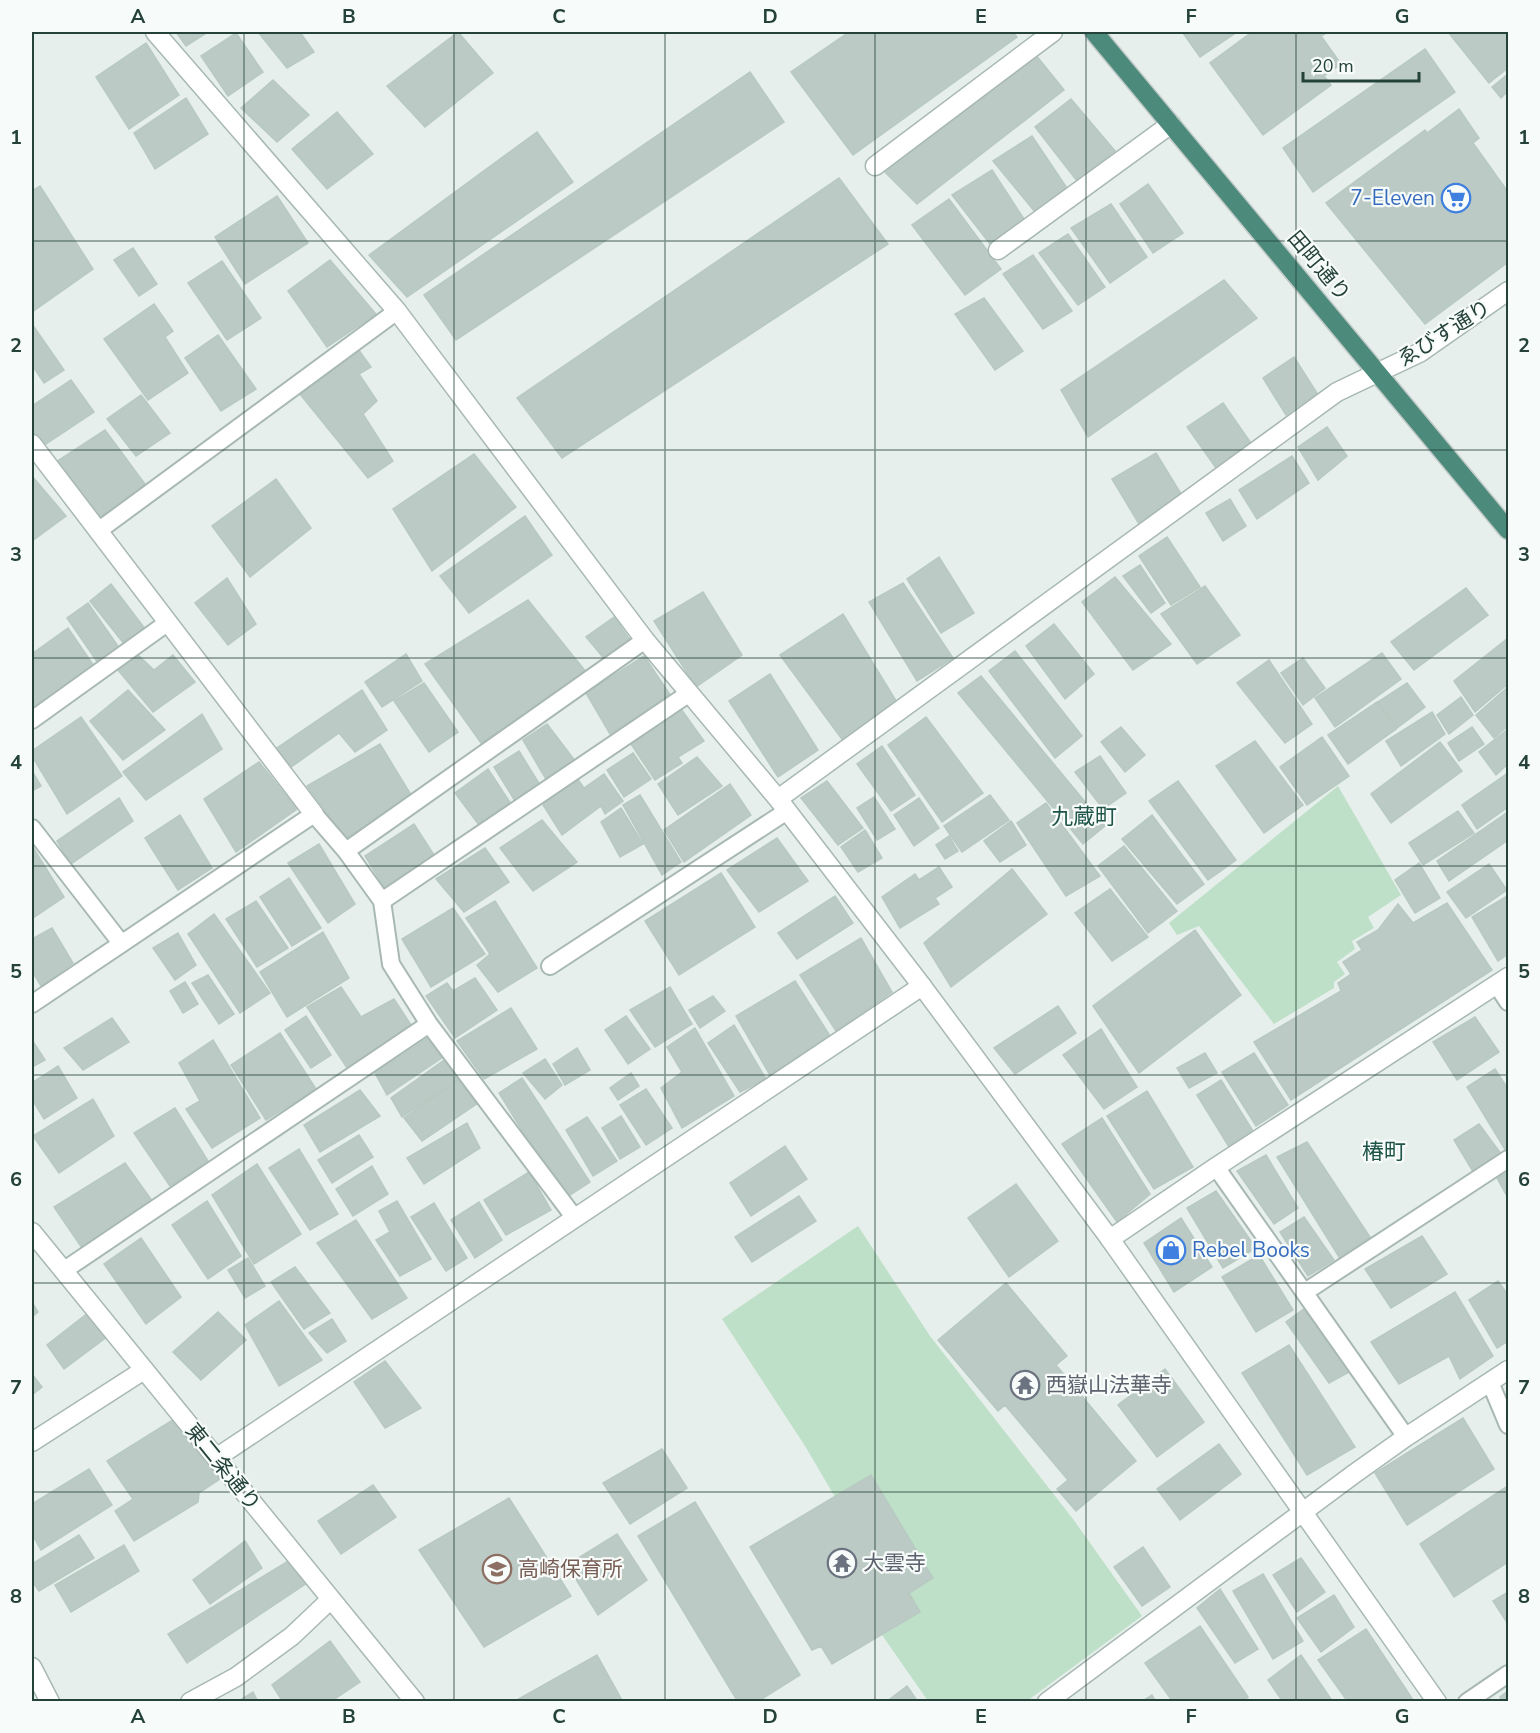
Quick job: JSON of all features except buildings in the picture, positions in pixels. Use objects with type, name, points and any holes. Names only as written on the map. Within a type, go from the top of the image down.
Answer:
[{"type":"highway","name":"田町通り","points":[[1094,32],[1509,530]]},
{"type":"street","points":[[155,32],[397,311],[645,640],[783,805],[922,986],[1110,1239],[1437,1701]]},
{"type":"street","points":[[875,166],[1053,32]]},
{"type":"street","points":[[998,250],[1171,124]]},
{"type":"street","name":"ゑびす通り","points":[[783,805],[1337,393],[1422,352],[1509,291]]},
{"type":"street","points":[[32,444],[314,814]]},
{"type":"street","points":[[1110,1239],[1216,1167],[1503,981]]},
{"type":"street","points":[[216,1458],[922,986]]},
{"type":"street","name":"東二条通り","points":[[32,1232],[415,1701]]},
{"type":"street","points":[[32,1442],[144,1370]]},
{"type":"street","points":[[1047,1701],[1302,1511],[1406,1437],[1509,1370]]},
{"type":"street","points":[[190,1701],[236,1677],[292,1636],[331,1599]]},
{"type":"street","points":[[32,1666],[50,1701]]},
{"type":"lane","points":[[98,531],[397,311]]},
{"type":"lane","points":[[32,720],[167,623]]},
{"type":"lane","points":[[346,852],[645,640]]},
{"type":"lane","points":[[382,902],[688,694]]},
{"type":"lane","points":[[550,966],[783,805]]},
{"type":"lane","points":[[32,1004],[314,814],[346,852],[382,902],[391,964],[429,1023],[574,1217]]},
{"type":"lane","points":[[32,828],[121,943]]},
{"type":"lane","points":[[1503,981],[1509,1002]]},
{"type":"lane","points":[[63,1271],[429,1023]]},
{"type":"lane","points":[[1305,1292],[1509,1159]]},
{"type":"lane","points":[[1216,1167],[1406,1437]]},
{"type":"lane","points":[[1490,1382],[1509,1425]]},
{"type":"lane","points":[[1467,1701],[1509,1674]]},
{"type":"green space","points":[[1338,786],[1401,895],[1368,917],[1374,928],[1352,941],[1355,949],[1337,962],[1345,974],[1334,982],[1334,988],[1274,1024],[1199,926],[1177,935],[1169,923]]},
{"type":"green space","points":[[858,1226],[930,1336],[1073,1519],[1142,1616],[1027,1701],[928,1701],[882,1635],[919,1612],[909,1593],[933,1578],[835,1497],[805,1446],[722,1319]]},
{"type":"place","name":"7-Eleven","points":[[1456,198]]},
{"type":"place","name":"Rebel Books","points":[[1171,1250]]},
{"type":"place","name":"西嶽山法華寺","points":[[1025,1385]]},
{"type":"place","name":"大雲寺","points":[[842,1563]]},
{"type":"place","name":"高崎保育所","points":[[497,1569]]},
{"type":"district","name":"九蔵町","points":[[1084,817]]},
{"type":"district","name":"椿町","points":[[1384,1152]]}]
